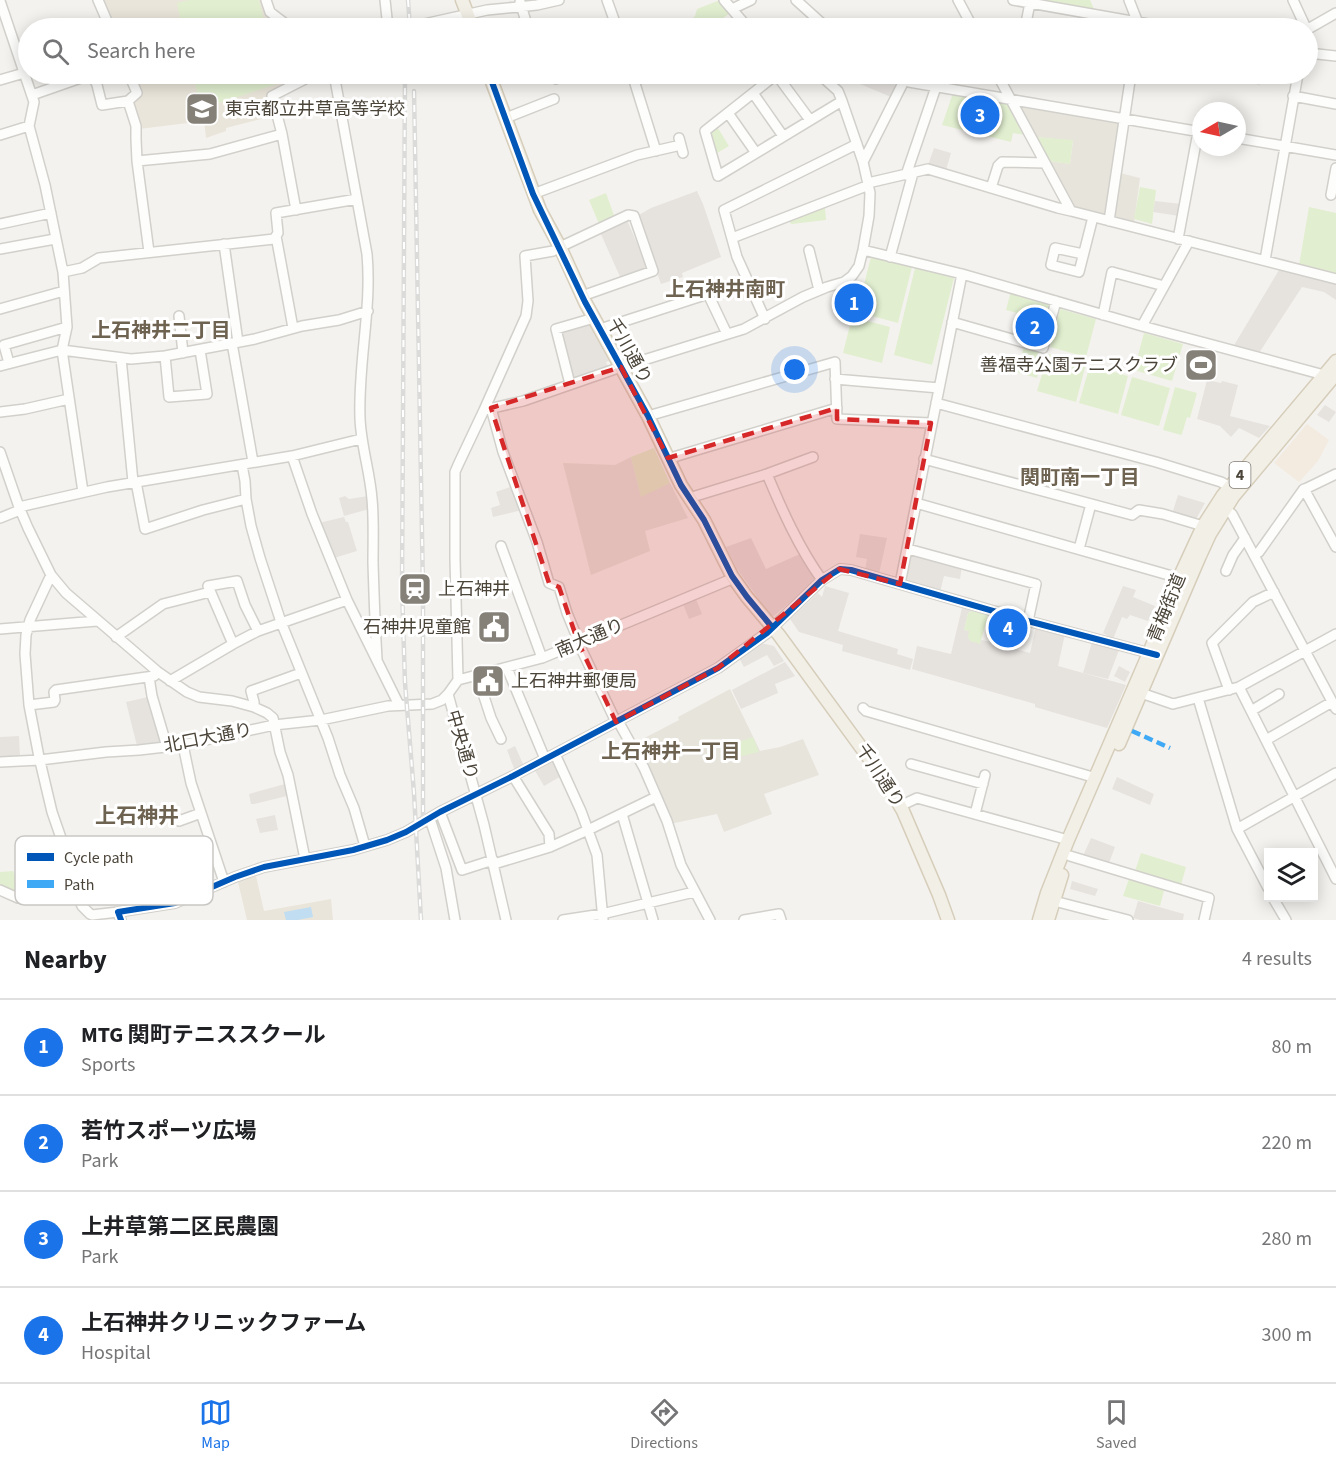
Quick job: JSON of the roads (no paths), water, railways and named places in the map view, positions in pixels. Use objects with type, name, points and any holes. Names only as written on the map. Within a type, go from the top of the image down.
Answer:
[{"type":"main road","points":[[462,0],[469,18]]},
{"type":"main road","name":"千川通り","points":[[493,84],[533,194],[556,249],[648,416],[681,484],[704,520],[734,579],[861,746],[900,806],[948,920]]},
{"type":"main road","name":"青梅街道","points":[[1048,920],[1070,855],[1141,693],[1179,578],[1203,526],[1233,497],[1330,375],[1336,361]]},
{"type":"main road","name":"青梅街道","points":[[1039,920],[1047,893],[1095,778],[1230,487],[1330,375]]},
{"type":"street","points":[[98,0],[106,18]]},
{"type":"street","points":[[266,0],[270,12],[278,18]]},
{"type":"street","points":[[385,0],[387,18]]},
{"type":"street","points":[[607,0],[613,18]]},
{"type":"street","points":[[724,0],[740,18]]},
{"type":"street","points":[[732,9],[751,0]]},
{"type":"street","points":[[796,0],[816,18]]},
{"type":"street","points":[[958,0],[968,18]]},
{"type":"street","points":[[1013,0],[1100,18]]},
{"type":"street","points":[[1129,0],[1135,18]]},
{"type":"street","points":[[1293,0],[1302,18]]},
{"type":"street","points":[[450,18],[521,3],[555,1]]},
{"type":"street","points":[[521,3],[525,18]]},
{"type":"street","points":[[1027,18],[1030,3]]},
{"type":"street","points":[[1,6],[18,56]]},
{"type":"street","points":[[1318,23],[1336,13]]},
{"type":"street","points":[[1318,54],[1336,56]]},
{"type":"street","points":[[0,80],[18,75]]},
{"type":"street","points":[[28,84],[34,102],[29,126],[45,185],[63,272],[67,327],[62,350],[83,492]]},
{"type":"street","points":[[32,95],[63,84]]},
{"type":"street","points":[[97,84],[102,105],[128,101],[137,93],[133,84]]},
{"type":"street","points":[[295,84],[272,96],[282,134],[296,210]]},
{"type":"street","points":[[336,84],[368,263],[368,311],[362,357],[360,402],[361,439],[372,499],[377,659]]},
{"type":"street","points":[[635,84],[657,151]]},
{"type":"street","points":[[764,84],[705,131],[718,176],[842,101]]},
{"type":"street","points":[[784,84],[810,120]]},
{"type":"street","points":[[488,409],[523,401],[621,367],[744,329],[803,297],[844,282],[852,276],[859,266],[863,250],[869,216],[870,193],[863,162],[842,101],[838,92],[830,84]]},
{"type":"street","points":[[863,162],[905,84]]},
{"type":"street","points":[[926,84],[1192,131]]},
{"type":"street","points":[[1003,84],[1071,211]]},
{"type":"street","points":[[1109,221],[1130,84]]},
{"type":"street","points":[[1265,260],[1296,84]]},
{"type":"street","points":[[890,256],[909,174],[936,87]]},
{"type":"street","points":[[753,93],[783,136]]},
{"type":"street","points":[[1293,96],[1336,104]]},
{"type":"street","points":[[506,118],[554,99]]},
{"type":"street","points":[[128,101],[136,126],[137,161],[149,252]]},
{"type":"street","points":[[728,113],[756,153]]},
{"type":"street","points":[[0,135],[29,126]]},
{"type":"street","points":[[137,161],[210,154],[282,134]]},
{"type":"street","points":[[1246,140],[1336,155]]},
{"type":"street","points":[[765,319],[737,257],[724,210],[857,144]]},
{"type":"street","points":[[533,194],[637,155],[681,145]]},
{"type":"street","points":[[1178,239],[1194,156]]},
{"type":"street","points":[[991,188],[998,166],[1002,162],[1045,163]]},
{"type":"street","points":[[1331,195],[1336,168]]},
{"type":"street","points":[[732,238],[868,184],[928,169],[1058,208],[1336,279]]},
{"type":"street","points":[[292,328],[276,236],[278,233],[276,213],[357,199]]},
{"type":"street","points":[[0,224],[51,213]]},
{"type":"street","points":[[448,694],[458,680],[455,472],[488,409],[526,316],[528,301],[525,256],[556,249],[628,215],[634,216],[653,272],[582,296]]},
{"type":"street","points":[[1083,254],[1093,217]]},
{"type":"street","points":[[63,272],[82,268],[99,258],[274,239],[276,236]]},
{"type":"street","points":[[0,249],[55,239]]},
{"type":"street","points":[[1142,326],[1189,241]]},
{"type":"street","points":[[225,244],[235,343],[254,462]]},
{"type":"street","points":[[809,250],[819,290]]},
{"type":"street","points":[[863,250],[962,274],[1142,326],[1330,375]]},
{"type":"street","points":[[1103,315],[1112,272],[1164,286]]},
{"type":"street","points":[[900,584],[962,274]]},
{"type":"street","points":[[0,309],[64,291]]},
{"type":"street","points":[[570,384],[556,328],[597,323],[708,294],[727,334]]},
{"type":"street","points":[[952,322],[1042,348],[1056,301]]},
{"type":"street","points":[[67,327],[4,345],[4,364],[62,350],[131,359],[165,356],[339,320],[368,311]]},
{"type":"street","points":[[179,316],[183,353]]},
{"type":"street","points":[[165,356],[169,398],[207,394],[200,350]]},
{"type":"street","points":[[122,358],[134,482],[145,529],[246,499]]},
{"type":"street","points":[[648,416],[835,362],[837,419],[931,423]]},
{"type":"street","points":[[835,379],[939,388]]},
{"type":"street","points":[[0,412],[69,399]]},
{"type":"street","points":[[936,403],[1155,462],[1221,482],[1230,487]]},
{"type":"street","points":[[669,459],[837,408]]},
{"type":"street","points":[[488,409],[537,542],[549,583],[559,587],[578,642],[617,722],[644,768],[667,821],[681,866],[710,920]]},
{"type":"street","points":[[0,518],[19,508],[83,492],[292,456],[361,439]]},
{"type":"street","points":[[0,452],[19,508],[51,575],[66,593],[154,674],[171,681],[193,695],[254,707],[273,718],[280,752],[288,775],[305,859]]},
{"type":"street","points":[[292,456],[312,514],[347,600],[399,705]]},
{"type":"street","points":[[690,498],[813,457]]},
{"type":"street","points":[[924,459],[1132,515],[1139,510],[1163,514],[1203,526]]},
{"type":"street","points":[[242,465],[251,526],[260,558],[281,622],[354,808],[365,846]]},
{"type":"street","points":[[767,474],[804,552],[822,580]]},
{"type":"street","points":[[1254,555],[1260,552],[1304,489],[1336,474]]},
{"type":"street","points":[[1304,489],[1336,547]]},
{"type":"street","points":[[916,503],[1179,578]]},
{"type":"street","points":[[1079,549],[1090,504]]},
{"type":"street","points":[[1221,507],[1232,514],[1334,706],[1266,740]]},
{"type":"street","points":[[1226,572],[1233,555],[1245,538]]},
{"type":"street","points":[[501,546],[542,658]]},
{"type":"street","points":[[908,549],[1036,584],[1028,621]]},
{"type":"street","points":[[213,887],[264,867],[353,850],[406,832],[440,812],[718,669],[767,633],[822,580],[840,570],[851,570],[1153,654]]},
{"type":"street","points":[[51,575],[28,626],[25,654],[29,705],[52,812],[60,836]]},
{"type":"street","name":"南大通り","points":[[458,680],[542,658],[734,579]]},
{"type":"street","points":[[233,644],[207,586],[237,581],[245,605],[258,631]]},
{"type":"street","points":[[116,637],[163,604],[210,592]]},
{"type":"street","points":[[1228,690],[1212,643],[1253,602],[1274,592]]},
{"type":"street","points":[[171,681],[258,631],[347,600]]},
{"type":"street","points":[[0,629],[97,621]]},
{"type":"street","points":[[1141,693],[1173,704],[1239,687],[1336,634]]},
{"type":"street","points":[[507,668],[545,759]]},
{"type":"street","points":[[254,707],[251,691],[301,673]]},
{"type":"street","points":[[29,705],[54,702],[56,690],[154,674]]},
{"type":"street","points":[[154,674],[152,696],[167,747]]},
{"type":"street","points":[[477,675],[491,718],[501,739]]},
{"type":"street","points":[[1239,687],[1336,879]]},
{"type":"street","name":"中央通り","points":[[416,705],[432,704],[442,700],[448,694],[494,862],[506,920]]},
{"type":"street","points":[[1251,711],[1279,694]]},
{"type":"street","points":[[1198,698],[1237,829],[1264,879]]},
{"type":"street","name":"北口大通り","points":[[0,762],[183,745],[274,725],[321,720],[388,706],[416,705]]},
{"type":"street","points":[[863,708],[866,711],[1095,778]]},
{"type":"street","points":[[183,745],[191,783],[209,836]]},
{"type":"street","points":[[555,754],[581,811],[597,855],[603,917]]},
{"type":"street","points":[[911,764],[984,780],[975,814]]},
{"type":"street","points":[[1237,829],[1336,773]]},
{"type":"street","points":[[513,776],[549,834],[550,847]]},
{"type":"street","points":[[440,812],[462,870],[550,847],[656,797]]},
{"type":"street","points":[[900,806],[917,798],[1068,840]]},
{"type":"street","points":[[179,821],[201,813]]},
{"type":"street","points":[[622,814],[653,920]]},
{"type":"street","points":[[430,819],[446,868],[455,920]]},
{"type":"street","points":[[213,849],[224,882]]},
{"type":"street","points":[[1070,855],[1209,898],[1204,920]]},
{"type":"street","points":[[0,890],[15,897]]},
{"type":"street","points":[[563,920],[603,917],[694,892]]},
{"type":"street","points":[[1054,901],[1128,920]]},
{"type":"street","points":[[1276,902],[1286,920]]},
{"type":"street","points":[[82,905],[90,915],[120,916],[167,905]]},
{"type":"street","points":[[744,920],[779,914],[781,920]]},
{"type":"water","points":[[311,907],[313,917],[286,920],[284,912]]},
{"type":"railway","points":[[408,0],[409,18]]},
{"type":"railway","points":[[405,84],[402,587],[405,683],[421,920]]},
{"type":"railway","points":[[414,91],[423,590],[423,817]]},
{"type":"place","name":"東京都立井草高等学校","points":[[202,109]]},
{"type":"place","name":"上井草第二区民農園","points":[[980,115]]},
{"type":"place","name":"MTG 関町テニススクール","points":[[854,303]]},
{"type":"place","name":"若竹スポーツ広場","points":[[1035,327]]},
{"type":"place","name":"善福寺公園テニスクラブ","points":[[1201,365]]},
{"type":"place","name":"上石神井","points":[[415,589]]},
{"type":"place","name":"石神井児童館","points":[[494,627]]},
{"type":"place","name":"上石神井クリニックファーム","points":[[1008,628]]},
{"type":"place","name":"上石神井郵便局","points":[[488,681]]},
{"type":"district","name":"上石神井南町","points":[[725,290]]},
{"type":"district","name":"上石神井二丁目","points":[[161,331]]},
{"type":"district","name":"関町南一丁目","points":[[1080,478]]},
{"type":"district","name":"上石神井一丁目","points":[[671,752]]},
{"type":"district","name":"上石神井","points":[[137,816]]}]
